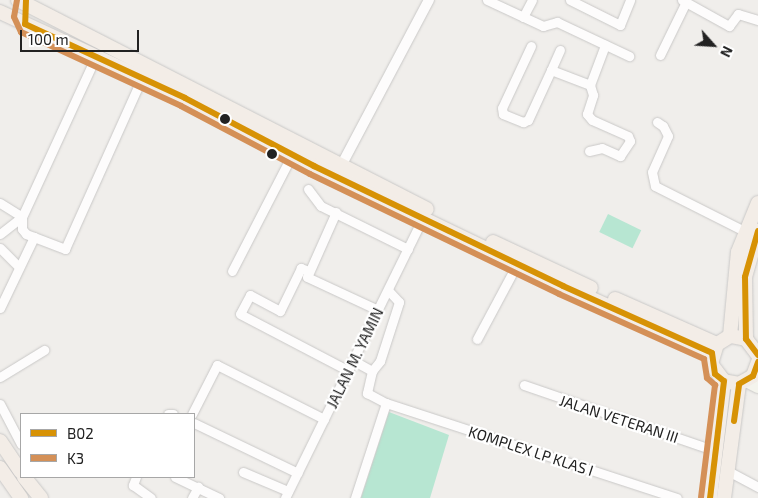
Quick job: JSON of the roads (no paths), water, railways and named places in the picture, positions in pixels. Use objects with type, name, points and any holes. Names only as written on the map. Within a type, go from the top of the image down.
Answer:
[{"type":"main road","points":[[23,1],[341,166],[715,349]]},
{"type":"main road","points":[[23,1],[25,24]]},
{"type":"main road","points":[[0,12],[142,78],[292,155],[517,264],[715,349]]},
{"type":"main road","points":[[748,384],[724,381],[715,374],[715,349],[730,336],[734,278],[751,231],[758,203]]},
{"type":"main road","points":[[751,231],[753,259],[745,277],[746,339],[758,355]]},
{"type":"main road","points":[[730,336],[746,339]]},
{"type":"main road","points":[[724,498],[728,471],[748,384],[758,362]]},
{"type":"main road","points":[[710,498],[724,381]]},
{"type":"main road","points":[[1,442],[20,470]]},
{"type":"main road","points":[[0,468],[21,498]]},
{"type":"main road","points":[[25,478],[41,498]]},
{"type":"street","points":[[341,166],[429,0]]},
{"type":"street","points":[[487,0],[543,26],[557,22],[629,56]]},
{"type":"street","points":[[523,17],[532,0]]},
{"type":"street","points":[[570,0],[620,25],[630,0]]},
{"type":"street","points":[[660,55],[672,20],[684,2],[730,26],[738,14],[758,20]]},
{"type":"street","points":[[589,151],[602,148],[623,155],[630,139],[589,118],[592,95],[590,85],[605,45]]},
{"type":"street","points":[[531,46],[502,108],[503,114],[523,122],[528,120],[560,50]]},
{"type":"street","points":[[96,56],[22,217],[22,229],[34,237],[65,248],[142,78]]},
{"type":"street","points":[[551,70],[590,85]]},
{"type":"street","points":[[657,122],[663,126],[668,136],[652,172],[656,186],[751,231]]},
{"type":"street","points":[[232,271],[292,155]]},
{"type":"street","points":[[308,189],[318,204],[408,249]]},
{"type":"street","points":[[0,204],[22,217]]},
{"type":"street","points":[[336,212],[308,271],[309,278],[378,310]]},
{"type":"street","points":[[0,234],[22,217]]},
{"type":"street","name":"JALAN M. YAMIN","points":[[286,494],[354,361],[423,218]]},
{"type":"street","points":[[0,308],[34,237]]},
{"type":"street","points":[[0,248],[19,268]]},
{"type":"street","points":[[477,338],[517,264]]},
{"type":"street","points":[[308,271],[301,268],[280,311],[250,295],[240,314],[349,371]]},
{"type":"street","points":[[355,498],[385,401],[367,393],[372,371],[380,361],[399,302],[388,290]]},
{"type":"street","points":[[0,377],[44,350]]},
{"type":"street","points":[[354,361],[372,371]]},
{"type":"street","points":[[193,413],[217,365],[324,419]]},
{"type":"street","name":"JALAN VETERAN III","points":[[524,385],[716,450]]},
{"type":"street","name":"KOMPLEX LP KLAS I","points":[[385,401],[677,498]]},
{"type":"street","points":[[0,404],[19,440],[1,442]]},
{"type":"street","points":[[195,423],[298,473]]},
{"type":"street","points":[[728,471],[758,487]]},
{"type":"street","points":[[243,472],[286,494]]},
{"type":"street","points":[[136,478],[133,486],[151,498]]},
{"type":"street","points":[[177,478],[220,498]]},
{"type":"street","points":[[192,498],[198,488]]}]
